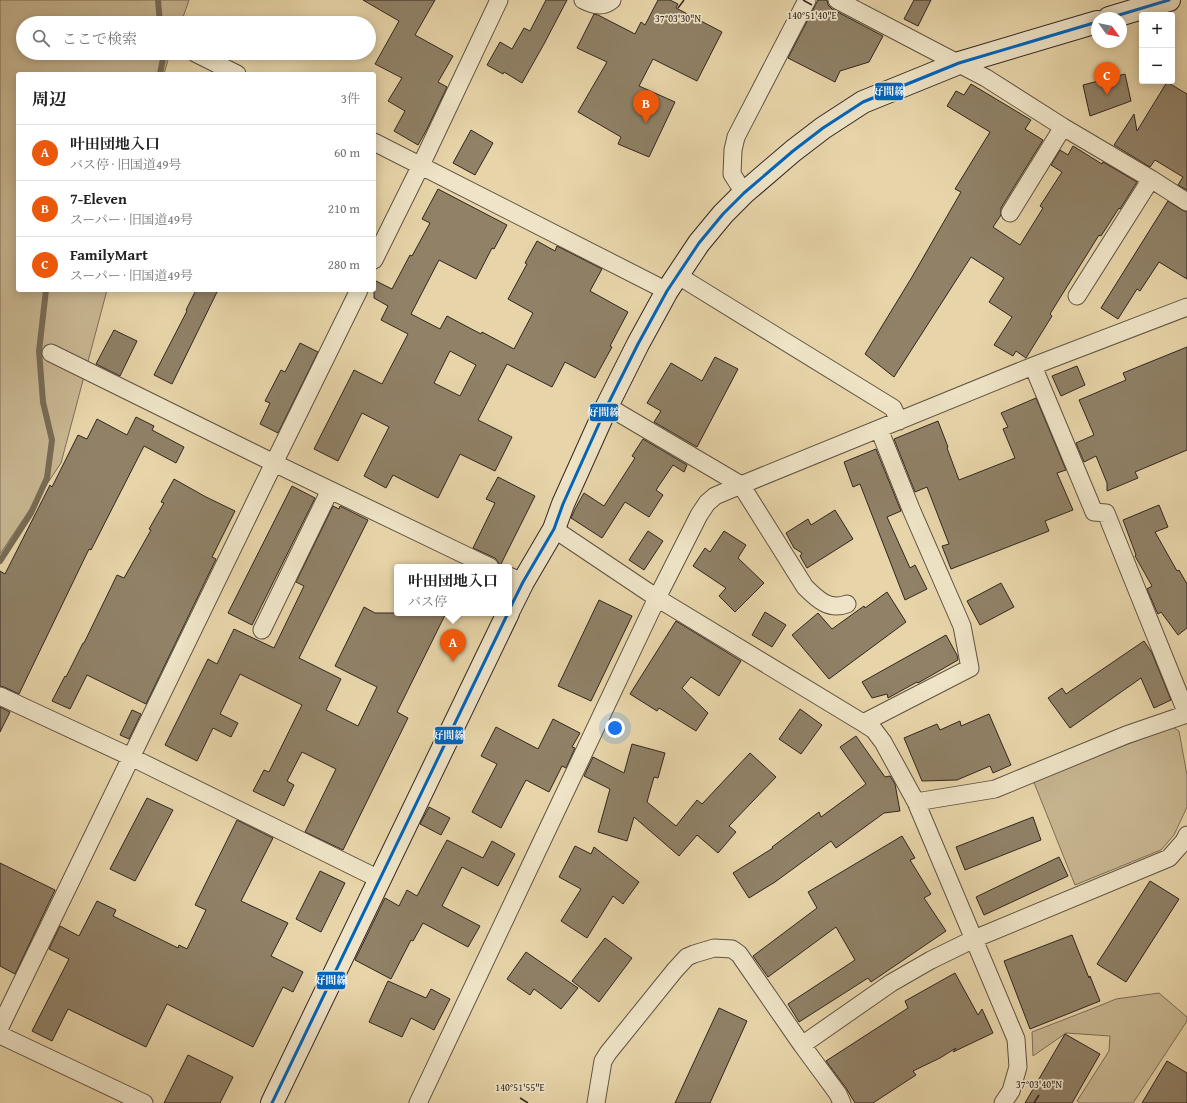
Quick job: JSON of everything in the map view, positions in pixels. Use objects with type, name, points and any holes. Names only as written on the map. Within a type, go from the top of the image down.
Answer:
[{"type":"street","points":[[376,256],[499,0]]},
{"type":"street","points":[[583,0],[597,6],[607,4],[612,0]]},
{"type":"street","points":[[744,193],[732,174],[733,150],[736,137],[807,0]]},
{"type":"street","points":[[837,0],[986,78],[1063,127],[1187,202]]},
{"type":"street","points":[[1127,13],[1169,0]]},
{"type":"street","points":[[512,596],[516,579],[554,529],[563,504],[607,406],[638,344],[672,283],[699,243],[718,220],[744,193],[793,151],[863,102],[959,64],[1091,24]]},
{"type":"street","points":[[209,60],[234,72]]},
{"type":"street","points":[[1010,212],[1063,127]]},
{"type":"street","points":[[376,143],[672,283],[893,408],[899,421]]},
{"type":"street","points":[[1077,296],[1151,179]]},
{"type":"street","points":[[0,1027],[358,292]]},
{"type":"street","points":[[418,1103],[657,598],[699,515],[707,503],[715,496],[1033,366],[1187,307]]},
{"type":"street","points":[[51,353],[484,564]]},
{"type":"street","points":[[916,802],[995,789],[1126,735],[1187,714],[1106,513],[1094,512],[1033,366]]},
{"type":"street","points":[[607,406],[742,485],[806,587],[815,597],[823,602],[836,606],[847,604]]},
{"type":"street","points":[[863,723],[970,668],[962,626],[911,509],[879,429]]},
{"type":"street","points":[[262,630],[330,490]]},
{"type":"street","points":[[554,529],[657,598],[874,730],[883,742],[916,802],[1016,1039],[1018,1067],[1011,1091],[1003,1103]]},
{"type":"street","points":[[272,1103],[506,616]]},
{"type":"street","points":[[0,696],[131,757],[379,879]]},
{"type":"street","points":[[802,1045],[891,983],[931,960],[974,939],[1169,858],[1184,841],[1187,835]]},
{"type":"street","points":[[596,1103],[605,1057],[687,957],[714,948],[732,949],[739,954],[838,1094],[842,1103]]},
{"type":"street","points":[[0,1035],[144,1103]]},
{"type":"shaded area","points":[[0,0],[189,0],[183,16],[16,16],[16,60],[168,60],[165,72],[16,72],[16,292],[106,292],[61,463],[0,554]]},
{"type":"shaded area","points":[[1173,727],[1179,731],[1187,775],[1187,807],[1174,835],[1161,850],[1075,885],[1033,780]]},
{"type":"shaded area","points":[[1159,993],[1187,1017],[1187,1021],[1133,1103],[1080,1103],[1077,1101],[1109,1051],[1110,1036],[1066,1033],[1033,1056],[1032,1032],[1116,999]]},
{"type":"building","points":[[363,0],[435,0],[415,35],[453,56],[438,82],[447,87],[418,145],[394,131],[405,111],[388,101],[402,78],[375,64],[399,21]]},
{"type":"building","points":[[546,0],[567,0],[522,83],[504,72],[503,74],[487,65],[500,42],[512,49],[524,28],[530,31]]},
{"type":"building","points":[[658,0],[670,0],[678,4],[676,8],[722,32],[697,81],[653,59],[639,86],[675,102],[649,157],[618,144],[621,137],[578,112],[607,62],[577,48],[594,14],[635,34],[641,22],[645,25]]},
{"type":"building","points":[[818,0],[827,0],[828,5],[832,9],[883,36],[869,62],[840,71],[835,82],[788,58]]},
{"type":"building","points":[[914,0],[931,0],[918,26],[904,19]]},
{"type":"building","points":[[1125,74],[1131,101],[1090,116],[1083,85]]},
{"type":"building","points":[[971,84],[1031,120],[1025,129],[1043,140],[1001,208],[1001,215],[993,227],[1020,245],[1043,208],[1040,206],[1062,172],[1051,165],[1060,150],[1068,155],[1073,146],[1102,164],[1103,162],[1137,182],[1101,236],[1099,235],[1050,314],[1052,316],[1026,358],[1016,351],[1013,356],[994,345],[1012,317],[989,302],[1004,278],[971,257],[894,377],[865,354],[961,192],[955,189],[990,132],[947,106],[956,91],[964,95]]},
{"type":"building","points":[[1166,84],[1170,84],[1187,94],[1187,190],[1178,185],[1183,177],[1155,160],[1150,167],[1114,145],[1134,114],[1137,131]]},
{"type":"building","points":[[471,130],[493,143],[475,175],[453,163]]},
{"type":"building","points":[[438,189],[507,225],[494,249],[492,248],[476,279],[439,260],[411,314],[440,329],[447,316],[514,349],[533,313],[508,299],[527,264],[525,263],[537,241],[555,251],[557,246],[602,269],[590,291],[628,312],[610,346],[612,347],[595,378],[565,362],[552,387],[507,364],[478,420],[512,437],[495,471],[460,454],[438,498],[393,475],[386,488],[364,476],[389,427],[362,413],[338,461],[314,449],[354,370],[382,384],[408,334],[381,320],[388,306],[374,298],[374,292],[376,292],[376,281],[392,289],[410,255],[412,256],[430,223],[422,219]],"holes":[[[450,351],[476,365],[460,396],[434,383]]]},
{"type":"building","points":[[1168,201],[1187,212],[1187,279],[1159,262],[1140,291],[1137,289],[1118,319],[1101,308]]},
{"type":"building","points":[[195,292],[217,292],[172,384],[154,375],[187,311],[186,310]]},
{"type":"building","points":[[114,330],[137,341],[120,376],[96,364]]},
{"type":"building","points":[[300,343],[318,352],[278,433],[260,424],[270,403],[265,401],[281,370],[285,372]]},
{"type":"building","points":[[1187,347],[1187,450],[1135,472],[1138,478],[1107,491],[1107,483],[1096,456],[1084,462],[1076,443],[1094,435],[1079,400],[1126,380],[1123,373]]},
{"type":"building","points":[[715,357],[738,369],[697,447],[654,422],[661,411],[647,403],[671,363],[702,381]]},
{"type":"building","points":[[1077,366],[1085,385],[1061,396],[1052,376]]},
{"type":"building","points":[[1036,398],[1066,470],[1057,473],[1073,510],[1045,521],[1049,531],[951,569],[942,546],[949,544],[927,487],[915,492],[894,439],[938,421],[959,480],[1015,458],[1003,429],[1008,427],[1001,413]]},
{"type":"building","points":[[136,417],[154,426],[152,430],[184,447],[176,463],[144,446],[91,550],[89,549],[19,694],[0,686],[0,571],[5,574],[50,485],[52,487],[78,435],[87,439],[97,419],[127,435]]},
{"type":"building","points":[[643,439],[687,465],[684,472],[673,465],[656,490],[663,495],[649,517],[625,502],[602,538],[571,518],[584,493],[604,506],[635,458],[632,456]]},
{"type":"building","points":[[876,449],[901,511],[887,517],[910,568],[915,565],[927,589],[905,600],[860,484],[853,487],[844,462]]},
{"type":"building","points":[[498,477],[535,496],[501,564],[499,564],[495,558],[473,548],[495,503],[486,499]]},
{"type":"building","points":[[174,479],[235,511],[212,557],[216,559],[146,704],[87,675],[70,709],[52,701],[84,643],[117,575],[124,578],[151,530],[149,529],[164,503],[161,502]]},
{"type":"building","points":[[292,486],[315,498],[252,625],[228,613]]},
{"type":"building","points":[[1159,505],[1168,527],[1155,532],[1177,571],[1179,570],[1187,584],[1187,628],[1178,635],[1161,612],[1158,614],[1156,610],[1147,589],[1152,586],[1135,556],[1136,555],[1123,520]]},
{"type":"building","points":[[333,506],[339,509],[340,506],[368,520],[299,658],[341,679],[326,710],[358,726],[377,687],[335,666],[364,607],[375,613],[394,613],[394,616],[445,616],[397,712],[408,718],[343,850],[305,832],[336,769],[302,752],[287,781],[294,785],[284,806],[253,791],[264,770],[269,772],[302,705],[240,674],[220,714],[238,723],[231,737],[213,728],[197,761],[165,745],[208,659],[217,664],[234,629],[274,648],[304,586],[296,582]]},
{"type":"building","points":[[835,510],[853,539],[807,568],[800,556],[802,553],[794,548],[786,533],[808,519],[811,525]]},
{"type":"building","points":[[648,531],[663,541],[644,570],[629,560]]},
{"type":"building","points":[[724,531],[746,545],[738,558],[764,583],[735,612],[719,596],[726,588],[693,566],[705,548],[710,552]]},
{"type":"building","points":[[1001,583],[1014,607],[980,625],[967,601]]},
{"type":"building","points":[[887,592],[906,622],[829,679],[792,635],[818,613],[832,629],[864,606],[865,608]]},
{"type":"building","points":[[599,600],[632,616],[591,701],[558,686]]},
{"type":"building","points":[[765,612],[786,625],[772,647],[752,635]]},
{"type":"building","points":[[676,621],[741,661],[719,696],[691,677],[682,688],[708,713],[696,731],[659,708],[657,711],[630,694]]},
{"type":"building","points":[[946,635],[957,655],[958,660],[888,698],[887,694],[872,698],[862,682]]},
{"type":"building","points":[[1144,641],[1152,653],[1171,700],[1154,708],[1141,678],[1070,728],[1048,698],[1062,688],[1066,694]]},
{"type":"building","points":[[0,707],[10,712],[0,732]]},
{"type":"building","points":[[800,709],[822,725],[801,754],[779,739]]},
{"type":"building","points":[[132,710],[141,714],[129,739],[120,735]]},
{"type":"building","points":[[989,714],[1011,765],[993,773],[990,766],[957,780],[922,781],[904,738],[937,724],[940,730],[960,721],[961,726]]},
{"type":"building","points":[[553,719],[580,733],[572,747],[575,748],[566,768],[562,766],[549,792],[526,780],[501,828],[472,812],[497,764],[481,756],[496,727],[538,749]]},
{"type":"building","points":[[856,736],[885,777],[890,776],[895,784],[900,811],[884,813],[836,848],[831,841],[775,882],[749,898],[733,873],[773,848],[772,847],[819,812],[821,817],[866,784],[840,747]]},
{"type":"building","points":[[632,744],[665,753],[658,778],[654,777],[647,802],[676,826],[697,800],[702,804],[750,753],[776,777],[729,826],[736,832],[718,853],[697,835],[679,856],[634,817],[627,841],[598,832],[610,789],[584,776],[593,757],[624,773]]},
{"type":"building","points":[[147,798],[173,810],[135,881],[110,869]]},
{"type":"building","points":[[429,807],[450,818],[441,835],[420,824]]},
{"type":"building","points":[[1033,817],[1041,840],[965,870],[956,847]]},
{"type":"building","points":[[237,820],[273,838],[241,901],[288,923],[271,956],[303,972],[293,992],[283,987],[253,1047],[167,1004],[146,1047],[68,1009],[52,1041],[32,1031],[69,959],[49,949],[60,926],[79,936],[97,901],[116,910],[113,916],[178,948],[179,945],[187,949],[206,910],[195,905]]},
{"type":"building","points":[[902,836],[915,858],[910,860],[931,894],[924,898],[946,931],[871,982],[868,978],[799,1022],[788,1004],[855,960],[836,927],[768,977],[753,956],[817,908],[808,892]]},
{"type":"building","points":[[447,840],[483,858],[492,841],[515,854],[498,886],[462,867],[442,906],[480,926],[468,947],[423,923],[413,941],[411,940],[391,979],[355,960],[385,898],[399,906],[407,890],[417,896]]},
{"type":"building","points":[[575,846],[591,854],[594,847],[639,882],[623,904],[613,896],[587,938],[561,921],[581,889],[559,877]]},
{"type":"building","points":[[1059,857],[1068,876],[984,915],[976,897]]},
{"type":"building","points":[[0,863],[55,890],[15,974],[0,966]]},
{"type":"building","points":[[320,871],[345,883],[321,932],[296,919]]},
{"type":"building","points":[[1150,881],[1179,899],[1126,982],[1097,964]]},
{"type":"building","points":[[1072,935],[1100,1001],[1030,1029],[1004,961]]},
{"type":"building","points":[[605,938],[632,958],[599,1002],[572,981]]},
{"type":"building","points":[[526,952],[578,988],[561,1009],[534,989],[530,995],[507,979]]},
{"type":"building","points":[[955,973],[978,1015],[982,1009],[993,1033],[953,1052],[956,1048],[940,1058],[913,1071],[916,1075],[873,1103],[855,1103],[826,1061],[908,1008],[905,1001]]},
{"type":"building","points":[[388,981],[426,998],[431,989],[450,999],[434,1030],[411,1018],[402,1037],[369,1022]]},
{"type":"building","points":[[719,1008],[747,1021],[710,1103],[675,1103]]},
{"type":"building","points":[[1065,1034],[1100,1054],[1072,1103],[1025,1103]]},
{"type":"building","points":[[188,1055],[233,1077],[220,1103],[164,1103]]},
{"type":"building","points":[[1167,1061],[1187,1073],[1187,1103],[1142,1103]]},
{"type":"waterway","points":[[158,0],[159,16]]},
{"type":"waterway","points":[[160,72],[163,60]]},
{"type":"waterway","points":[[0,561],[31,513],[47,478],[52,440],[43,402],[39,351],[46,292]]},
{"type":"transit line","name":"好間線","points":[[1127,13],[1169,0]]},
{"type":"transit line","name":"好間線","points":[[512,604],[554,529],[563,504],[607,406],[638,344],[667,291],[699,243],[723,214],[744,193],[793,151],[823,128],[863,102],[959,63],[1091,24]]},
{"type":"transit line","name":"好間線","points":[[272,1103],[507,616]]},
{"type":"place","name":"FamilyMart","points":[[1107,95]]},
{"type":"place","name":"7-Eleven","points":[[646,123]]},
{"type":"place","name":"叶田団地入口","points":[[453,662]]}]
